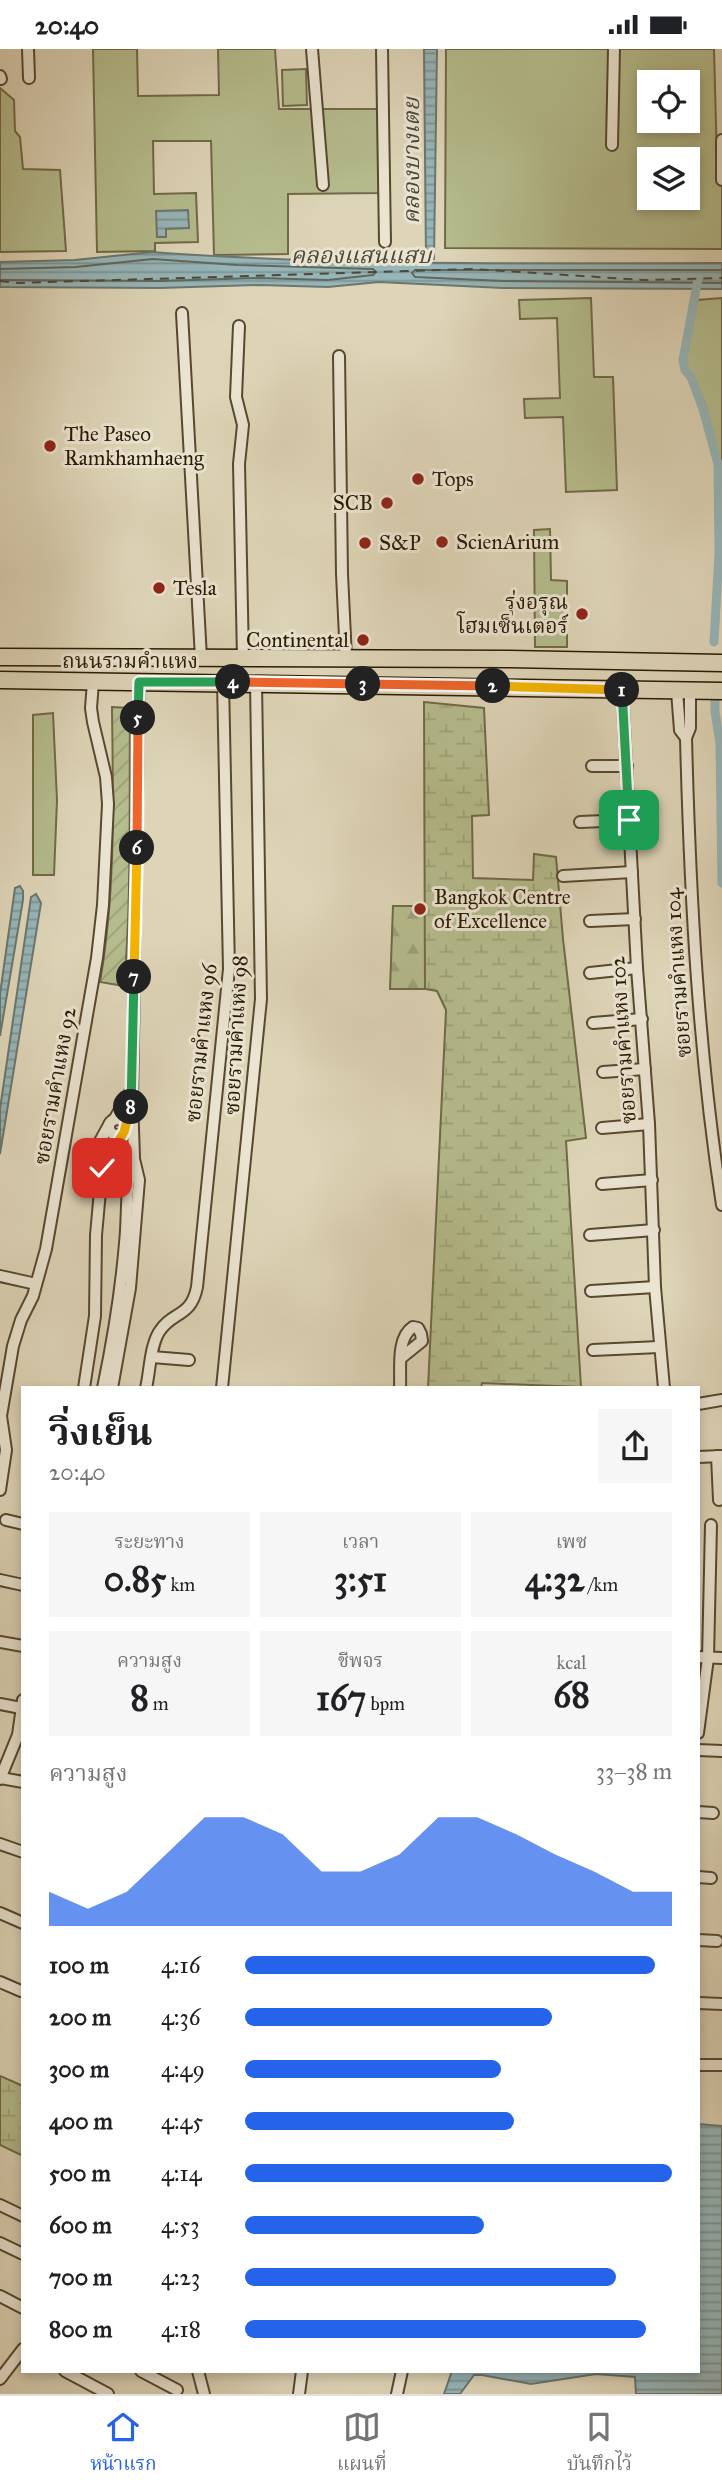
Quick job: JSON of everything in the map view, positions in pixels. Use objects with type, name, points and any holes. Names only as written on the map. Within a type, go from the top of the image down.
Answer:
[{"type":"main road","name":"ถนนรามคำแหง","points":[[0,657],[722,663]]},
{"type":"main road","points":[[200,682],[201,658]]},
{"type":"main road","name":"ถนนรามคำแหง","points":[[0,680],[722,691]]},
{"type":"street","points":[[28,49],[29,78]]},
{"type":"street","points":[[312,49],[323,185]]},
{"type":"street","points":[[383,49],[385,241]]},
{"type":"street","points":[[612,145],[614,49]]},
{"type":"street","points":[[722,140],[722,180]]},
{"type":"street","points":[[182,313],[201,658]]},
{"type":"street","points":[[239,326],[236,397],[243,425],[239,464],[243,658]]},
{"type":"street","points":[[339,356],[346,658]]},
{"type":"street","name":"ซอยรามคําแหง 92","points":[[0,1490],[6,1450],[1,1416],[13,1346],[46,1249],[97,958],[103,905],[108,804],[106,776],[93,722],[93,682]]},
{"type":"street","points":[[112,1386],[130,1288],[139,1180],[134,1159],[132,1088],[139,682]]},
{"type":"street","name":"ซอยรามคําแหง 96","points":[[146,1386],[159,1333],[192,1304],[197,1287],[229,969],[223,682]]},
{"type":"street","name":"ซอยรามคําแหง 98","points":[[222,1386],[261,999],[256,683]]},
{"type":"street","name":"ซอยรามคําแหง 102","points":[[622,689],[637,968],[649,1124],[655,1287],[664,1386]]},
{"type":"street","name":"ซอยรามคําแหง 104","points":[[684,691],[690,728],[686,738],[695,950],[709,1121],[722,1205]]},
{"type":"street","points":[[592,767],[627,766]]},
{"type":"street","points":[[580,822],[629,820]]},
{"type":"street","points":[[563,876],[632,872]]},
{"type":"street","points":[[590,921],[635,919]]},
{"type":"street","points":[[590,973],[637,968]]},
{"type":"street","points":[[593,1023],[642,1019]]},
{"type":"street","points":[[603,1072],[645,1069]]},
{"type":"street","points":[[83,1386],[95,1316],[96,1235],[102,1168],[100,1138],[132,1088]]},
{"type":"street","points":[[102,1168],[123,1130],[132,1105]]},
{"type":"street","points":[[112,1121],[109,1129],[113,1134],[123,1130]]},
{"type":"street","points":[[602,1128],[649,1124]]},
{"type":"street","points":[[103,1386],[117,1318],[126,1240],[129,1177],[134,1159]]},
{"type":"street","points":[[602,1184],[652,1180]]},
{"type":"street","points":[[590,1235],[654,1230]]},
{"type":"street","points":[[0,1276],[36,1284]]},
{"type":"street","points":[[590,1291],[655,1287]]},
{"type":"street","points":[[0,1344],[13,1346]]},
{"type":"street","points":[[593,1350],[659,1347]]},
{"type":"street","points":[[152,1357],[189,1360]]},
{"type":"street","points":[[400,1386],[401,1358]]},
{"type":"street","points":[[700,1404],[722,1401]]},
{"type":"street","points":[[700,1457],[719,1456],[719,1500]]},
{"type":"street","points":[[6,1521],[21,1524]]},
{"type":"street","points":[[700,1703],[711,1525]]},
{"type":"street","points":[[0,1580],[21,1585]]},
{"type":"street","points":[[0,1642],[21,1646]]},
{"type":"street","points":[[703,1657],[722,1658]]},
{"type":"street","points":[[0,1704],[21,1704]]},
{"type":"street","points":[[21,1712],[18,1735],[0,1778],[21,1782]]},
{"type":"street","points":[[700,1749],[722,1751]]},
{"type":"street","points":[[700,1812],[713,1813]]},
{"type":"street","points":[[0,1844],[21,1851]]},
{"type":"street","points":[[700,1877],[711,1878]]},
{"type":"street","points":[[0,1913],[21,1922]]},
{"type":"street","points":[[700,1940],[717,1941]]},
{"type":"street","points":[[0,1982],[20,1991]]},
{"type":"street","points":[[700,2003],[722,2004]]},
{"type":"street","points":[[700,2065],[722,2065]]},
{"type":"street","points":[[0,2205],[21,2215]]},
{"type":"street","points":[[0,2243],[21,2253]]},
{"type":"street","points":[[0,2296],[21,2307]]},
{"type":"street","points":[[0,2379],[21,2352]]},
{"type":"street","points":[[0,2356],[12,2363]]},
{"type":"street","points":[[69,2373],[108,2394]]},
{"type":"street","points":[[145,2373],[177,2390]]},
{"type":"street","points":[[199,2373],[204,2394]]},
{"type":"street","points":[[299,2394],[302,2373]]},
{"type":"street","points":[[397,2394],[402,2373]]},
{"type":"green space","points":[[93,49],[137,49],[138,96],[219,95],[218,49],[275,49],[279,109],[378,109],[380,193],[288,194],[288,254],[214,255],[211,141],[153,141],[154,194],[196,193],[198,242],[155,243],[155,251],[97,252]]},
{"type":"green space","points":[[446,49],[714,49],[717,162],[722,163],[722,249],[445,248]]},
{"type":"green space","points":[[306,69],[307,105],[283,106],[282,70]]},
{"type":"green space","points":[[0,88],[14,100],[15,131],[20,137],[23,169],[60,170],[66,251],[0,252]]},
{"type":"green space","points":[[591,298],[594,377],[613,377],[617,490],[566,492],[563,417],[525,418],[524,399],[560,398],[557,318],[520,319],[519,300]]},
{"type":"green space","points":[[722,298],[722,540],[719,539],[721,468],[705,404],[685,364],[697,300]]},
{"type":"green space","points":[[550,529],[551,580],[567,581],[567,647],[535,647],[534,530]]},
{"type":"green space","points":[[424,702],[484,708],[489,815],[472,816],[473,878],[533,880],[534,854],[556,857],[586,1138],[566,1141],[581,1386],[482,1383],[481,1386],[428,1386],[446,1010],[437,991],[425,989]]},
{"type":"green space","points":[[112,707],[130,708],[129,881],[124,986],[100,982],[111,879]]},
{"type":"green space","points":[[53,713],[57,800],[54,875],[33,875],[33,715]]},
{"type":"green space","points":[[393,906],[425,906],[425,989],[390,989]]},
{"type":"green space","points":[[0,2076],[21,2085],[21,2155],[0,2145]]},
{"type":"water","points":[[424,49],[437,49],[434,259],[426,259]]},
{"type":"water","points":[[188,210],[189,228],[166,229],[166,237],[157,237],[156,211]]},
{"type":"water","points":[[152,252],[366,262],[722,263],[722,289],[503,288],[379,282],[328,287],[0,287],[0,262],[75,260]]},
{"type":"water","points":[[20,886],[23,900],[0,1036],[0,994],[15,888]]},
{"type":"water","points":[[36,894],[41,903],[0,1154],[0,1109],[31,897]]},
{"type":"water","points":[[700,2124],[722,2126],[722,2394],[636,2394],[635,2377],[596,2374],[531,2384],[474,2375],[460,2394],[444,2394],[451,2373],[700,2373]]},
{"type":"waterway","points":[[698,279],[683,360],[703,409],[718,464],[719,553],[714,642]]},
{"type":"waterway","points":[[715,692],[720,743],[722,883]]},
{"type":"ferry route","points":[[0,281],[19,283],[473,269],[644,280],[722,278]]},
{"type":"place","name":"The Paseo Ramkhamhaeng","points":[[50,446]]},
{"type":"place","name":"Tops","points":[[418,479]]},
{"type":"place","name":"SCB","points":[[387,503]]},
{"type":"place","name":"ScienArium","points":[[442,542]]},
{"type":"place","name":"S&P","points":[[365,543]]},
{"type":"place","name":"Tesla","points":[[159,588]]},
{"type":"place","name":"รุ่งอรุณ โฮมเซ็นเตอร์","points":[[582,614]]},
{"type":"place","name":"Continental","points":[[363,640]]},
{"type":"place","name":"Bangkok Centre of Excellence","points":[[420,909]]},
{"type":"route","points":[[102,1168],[124,1132],[132,1105],[139,682],[622,689],[629,820]]},
{"type":"water label","name":"คลองบางเตย","points":[[411,161]]},
{"type":"water label","name":"คลองแสนแสบ","points":[[361,255]]}]
